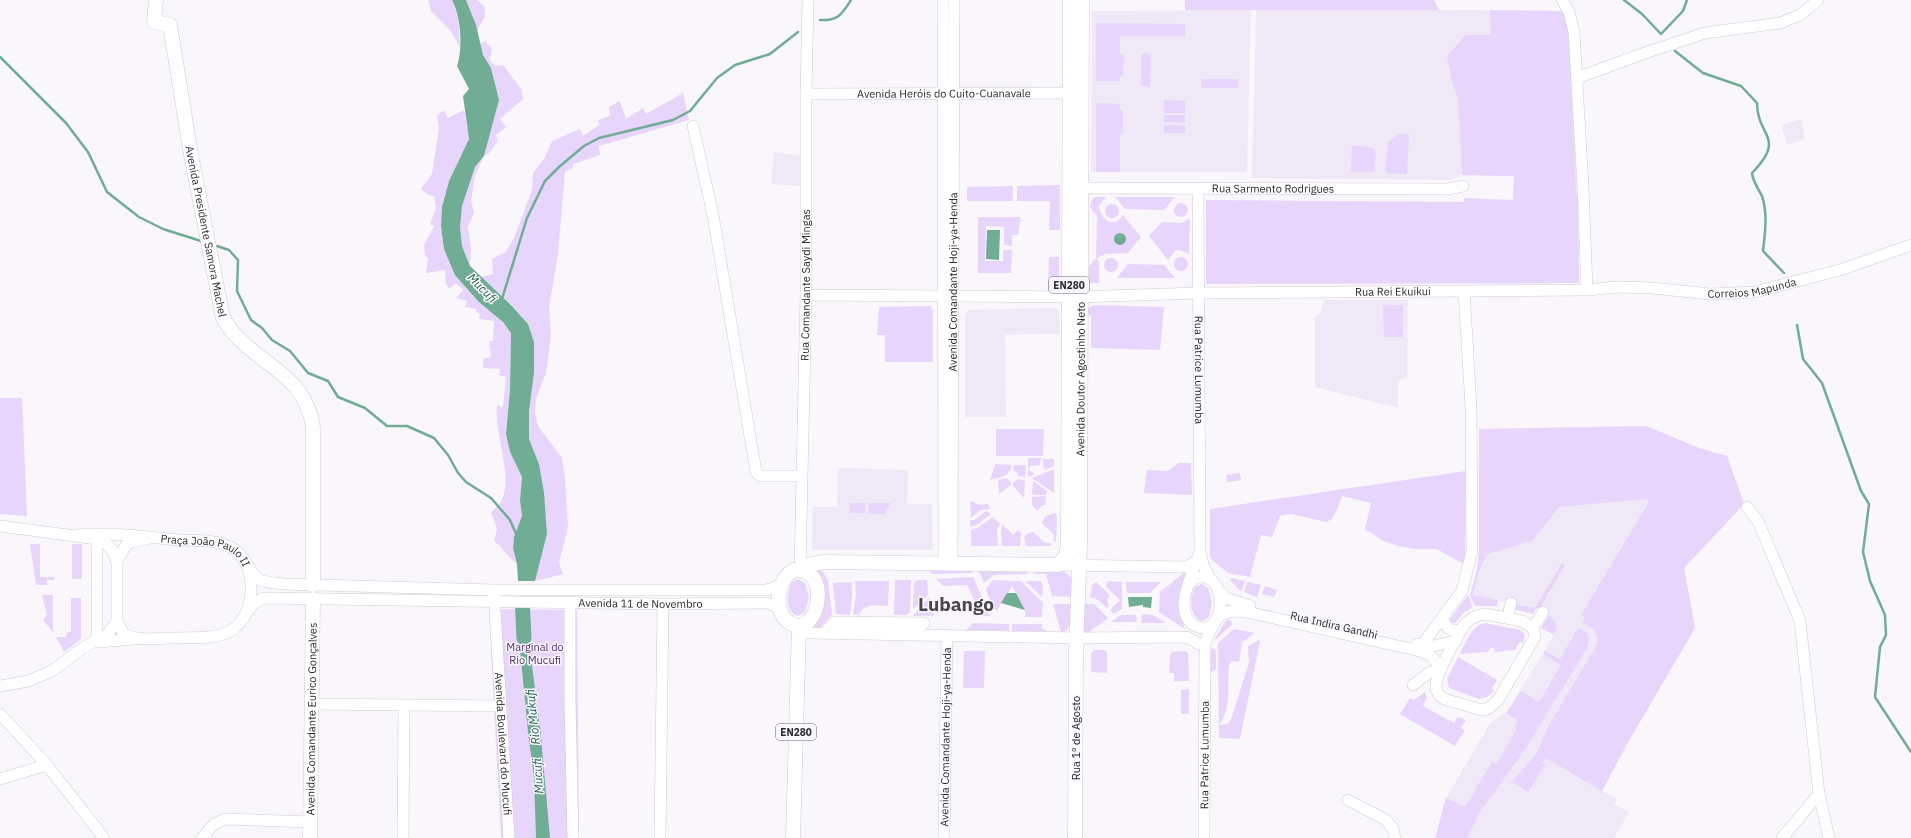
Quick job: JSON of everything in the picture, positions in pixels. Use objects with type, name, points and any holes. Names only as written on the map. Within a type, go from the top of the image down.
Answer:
[{"type":"main road","name":"Avenida Presidente Samora Machel","points":[[156,0],[154,22],[170,25],[191,155],[223,318],[231,332],[239,341],[295,385],[310,410],[313,427],[313,592]]},
{"type":"main road","name":"Avenida Doutor Agostinho Neto","points":[[1058,565],[1066,556],[1068,542],[1075,297],[1082,188],[1070,0]]},
{"type":"main road","name":"Avenida Doutor Agostinho Neto","points":[[1076,638],[1080,566],[1075,297],[1076,93],[1082,0]]},
{"type":"main road","points":[[800,570],[805,571],[813,577],[817,586],[818,598],[813,617],[805,624],[799,626],[789,623],[782,614],[779,597],[783,582],[789,573],[800,570],[807,565],[824,562],[1058,565]]},
{"type":"main road","name":"Avenida Comandante Eurico Gonçalves","points":[[310,838],[313,592]]},
{"type":"main road","name":"EN280","points":[[793,838],[799,626]]},
{"type":"main road","name":"Rua 1º de Agosto","points":[[1075,838],[1076,638]]},
{"type":"street","name":"Rua Comandante Saydi Mingas","points":[[800,570],[806,294],[806,94],[808,0]]},
{"type":"street","name":"Avenida Comandante Hoji-ya-Henda","points":[[943,0],[949,94]]},
{"type":"street","name":"Avenida Comandante Hoji-ya-Henda","points":[[948,563],[949,94],[954,0]]},
{"type":"street","points":[[1562,0],[1570,12],[1574,32],[1587,290]]},
{"type":"street","points":[[1577,78],[1705,33],[1780,23],[1800,15],[1818,0]]},
{"type":"street","name":"Avenida Heróis do Cuito-Cuanavale","points":[[806,94],[1076,93]]},
{"type":"street","points":[[693,126],[719,245],[756,472],[760,476],[801,476]]},
{"type":"street","name":"Rua Sarmento Rodrigues","points":[[1082,188],[1448,188],[1463,186]]},
{"type":"street","name":"Rua Patrice Lumumba","points":[[1188,584],[1198,556],[1198,188]]},
{"type":"street","name":"Correios Mapunda","points":[[1587,290],[1618,287],[1652,288],[1710,294],[1755,292],[1840,270],[1911,245]]},
{"type":"street","name":"Rua Rei Ekuikui","points":[[806,294],[1075,297],[1198,293],[1587,290]]},
{"type":"street","points":[[1422,645],[1443,619],[1462,591],[1472,551],[1470,406],[1464,291]]},
{"type":"street","points":[[1747,507],[1758,521],[1800,621],[1819,794],[1829,838]]},
{"type":"street","points":[[0,526],[78,535],[97,539],[108,544],[114,550],[117,560],[117,621],[122,633],[136,639]]},
{"type":"street","name":"Praça João Paulo II","points":[[78,535],[97,534],[225,545],[238,552],[243,558],[250,576],[249,602],[241,621]]},
{"type":"street","name":"Praça João Paulo II","points":[[117,560],[126,545],[131,542],[150,538]]},
{"type":"street","points":[[94,642],[97,539]]},
{"type":"street","points":[[1058,565],[1187,566],[1198,556]]},
{"type":"street","name":"Rua Patrice Lumumba","points":[[1198,556],[1214,584]]},
{"type":"street","name":"Avenida 11 de Novembro","points":[[243,558],[254,577],[259,581],[313,592],[494,602],[663,604],[767,603],[777,607],[782,614]]},
{"type":"street","points":[[1201,577],[1214,584],[1220,602],[1215,622],[1206,628],[1195,626],[1190,623],[1185,612],[1184,596],[1188,584],[1201,577]]},
{"type":"street","name":"Avenida 11 de Novembro","points":[[241,621],[254,603],[259,599],[313,592],[508,589],[766,590],[776,587],[783,582]]},
{"type":"street","name":"Rua Indira Gandhi","points":[[1214,584],[1226,598],[1254,607],[1422,645],[1442,645],[1456,641]]},
{"type":"street","points":[[494,590],[494,602]]},
{"type":"street","name":"Avenida Boulevard do Mucufi","points":[[494,602],[509,838]]},
{"type":"street","points":[[570,602],[570,701],[573,838]]},
{"type":"street","points":[[660,838],[663,604]]},
{"type":"street","name":"Rua Indira Gandhi","points":[[1215,622],[1226,612],[1231,610],[1252,613],[1432,655],[1436,660],[1435,671]]},
{"type":"street","points":[[1537,622],[1543,612]]},
{"type":"street","points":[[1413,685],[1435,671],[1470,618],[1485,614],[1527,623],[1533,628],[1535,637],[1498,700],[1488,708],[1475,710],[1444,699],[1439,695],[1436,687],[1437,677],[1435,671]]},
{"type":"street","points":[[1443,619],[1449,630],[1461,630]]},
{"type":"street","points":[[0,686],[28,681],[42,676],[107,635],[117,621]]},
{"type":"street","points":[[94,642],[214,636],[231,631],[241,621]]},
{"type":"street","points":[[835,622],[924,623],[918,629],[828,629],[835,622]]},
{"type":"street","name":"Rua Patrice Lumumba","points":[[1204,838],[1205,643],[1215,622]]},
{"type":"street","points":[[799,626],[810,633],[1076,638],[1187,637],[1199,644]]},
{"type":"street","points":[[1187,637],[1195,626]]},
{"type":"street","name":"Rua Patrice Lumumba","points":[[1195,626],[1204,673]]},
{"type":"street","name":"Avenida Comandante Hoji-ya-Henda","points":[[944,838],[947,635]]},
{"type":"street","points":[[312,704],[500,706]]},
{"type":"street","points":[[403,838],[404,705]]},
{"type":"street","points":[[0,714],[47,765],[104,838]]},
{"type":"street","points":[[0,779],[47,765]]},
{"type":"street","points":[[1782,838],[1819,794]]},
{"type":"street","points":[[1348,800],[1386,820],[1393,829],[1394,838]]},
{"type":"street","points":[[202,838],[214,824],[225,819],[310,822]]},
{"type":"shaded area","points":[[1347,9],[1560,11],[1572,71],[1578,195],[1513,196],[1514,176],[1462,175],[1450,180],[1252,178],[1256,10]]},
{"type":"shaded area","points":[[1251,10],[1247,172],[1091,172],[1092,11]]},
{"type":"shaded area","points":[[1802,119],[1804,140],[1787,145],[1781,125]]},
{"type":"shaded area","points":[[774,152],[800,155],[800,186],[771,184]]},
{"type":"shaded area","points":[[1324,300],[1408,300],[1407,378],[1398,380],[1398,408],[1315,387],[1315,317],[1320,314]]},
{"type":"shaded area","points":[[1055,308],[1059,311],[1060,334],[1005,335],[1006,417],[965,417],[965,317],[967,311]]},
{"type":"shaded area","points":[[1646,426],[1699,448],[1727,456],[1744,504],[1684,568],[1695,628],[1627,744],[1602,791],[1617,798],[1614,804],[1629,812],[1614,838],[1435,838],[1446,798],[1491,722],[1510,708],[1557,630],[1549,615],[1535,608],[1473,595],[1479,570],[1479,429]]},
{"type":"shaded area","points":[[838,468],[908,470],[907,504],[932,504],[933,550],[812,550],[813,507],[837,507]]},
{"type":"green space","points":[[428,0],[452,0],[458,9],[460,47],[450,30],[431,11]]},
{"type":"green space","points":[[466,0],[477,0],[485,7],[485,16],[477,31]]},
{"type":"green space","points":[[1185,0],[1434,0],[1439,10],[1185,10]]},
{"type":"green space","points":[[1490,10],[1560,11],[1564,13],[1569,27],[1576,195],[1578,195],[1579,283],[1206,284],[1206,200],[1464,202],[1464,198],[1513,200],[1514,176],[1462,175],[1458,98],[1453,86],[1447,56],[1466,35],[1491,35]]},
{"type":"green space","points":[[1096,23],[1185,24],[1185,36],[1120,36],[1120,54],[1124,54],[1123,76],[1120,76],[1120,81],[1096,81]]},
{"type":"green space","points":[[485,41],[492,49],[490,60],[495,66],[503,65],[521,89],[523,99],[500,119],[506,127],[496,135],[498,141],[489,153],[484,156],[499,100],[491,68],[483,55],[480,44]]},
{"type":"green space","points":[[1141,53],[1151,54],[1150,87],[1141,86]]},
{"type":"green space","points":[[1201,79],[1238,79],[1238,88],[1201,88]]},
{"type":"green space","points":[[683,93],[689,120],[599,146],[600,155],[573,164],[573,168],[565,171],[558,254],[549,307],[551,334],[549,352],[546,373],[536,398],[535,413],[538,426],[562,458],[565,478],[568,527],[559,563],[563,574],[535,581],[547,534],[539,464],[529,439],[529,411],[534,373],[534,342],[528,324],[512,305],[481,277],[493,274],[492,259],[506,252],[514,238],[532,190],[533,173],[544,159],[552,141],[580,129],[583,136],[599,125],[598,120],[610,116],[609,107],[620,101],[626,119],[643,108],[646,114]]},
{"type":"green space","points":[[1164,100],[1185,101],[1185,113],[1164,113]]},
{"type":"green space","points":[[1096,103],[1120,104],[1120,109],[1123,110],[1123,134],[1120,134],[1120,172],[1096,172]]},
{"type":"green space","points":[[444,110],[448,118],[464,110],[469,139],[449,181],[442,207],[441,226],[444,249],[511,333],[510,390],[506,434],[510,452],[522,477],[520,500],[522,516],[514,537],[513,548],[517,564],[494,541],[497,529],[491,512],[499,505],[505,490],[504,466],[498,428],[497,405],[503,407],[506,377],[499,375],[500,369],[483,368],[483,359],[491,357],[489,341],[493,341],[494,321],[479,319],[480,314],[476,312],[477,309],[465,307],[467,301],[456,298],[463,290],[456,283],[449,289],[446,283],[445,270],[426,273],[428,258],[425,256],[424,245],[434,226],[430,224],[436,208],[434,196],[428,195],[421,189],[432,174],[439,128],[437,115]]},
{"type":"green space","points":[[1164,115],[1185,115],[1185,123],[1164,122]]},
{"type":"green space","points":[[1164,125],[1185,125],[1185,133],[1164,133]]},
{"type":"green space","points":[[1399,134],[1409,134],[1407,174],[1388,173],[1385,170],[1388,143]]},
{"type":"green space","points":[[1352,145],[1374,148],[1376,156],[1374,172],[1351,172]]},
{"type":"green space","points":[[484,156],[475,176],[471,200],[474,213],[468,227],[471,249],[470,266],[462,246],[460,227],[462,206],[475,167]]},
{"type":"green space","points":[[1060,185],[1060,230],[1049,230],[1050,201],[1017,201],[1017,186]]},
{"type":"green space","points":[[1013,186],[1013,201],[967,201],[967,187]]},
{"type":"green space","points":[[1106,197],[1099,206],[1105,219],[1112,222],[1116,221],[1123,215],[1141,237],[1128,253],[1105,254],[1097,258],[1099,262],[1099,283],[1089,283],[1089,266],[1096,258],[1097,216],[1090,207],[1093,198]]},
{"type":"green space","points":[[1115,197],[1175,197],[1164,210],[1125,209]]},
{"type":"green space","points":[[1178,203],[1184,203],[1188,207],[1188,213],[1184,217],[1178,217],[1174,213],[1174,207]]},
{"type":"green space","points":[[1109,204],[1115,204],[1119,208],[1119,214],[1115,218],[1109,218],[1105,214],[1105,208]]},
{"type":"green space","points":[[978,217],[1021,217],[1018,235],[1012,235],[1012,246],[1004,245],[1004,227],[986,226],[985,261],[1003,261],[1003,250],[1012,250],[1011,273],[978,273]]},
{"type":"green space","points":[[1190,218],[1189,254],[1179,250],[1175,251],[1168,260],[1149,236],[1162,222],[1182,223]]},
{"type":"green space","points":[[1049,257],[1059,257],[1059,283],[1048,290]]},
{"type":"green space","points":[[1178,257],[1184,257],[1188,261],[1188,267],[1184,271],[1178,271],[1174,267],[1174,261]]},
{"type":"green space","points":[[1108,258],[1114,258],[1118,262],[1118,268],[1114,272],[1108,272],[1104,268],[1104,262]]},
{"type":"green space","points":[[1128,264],[1164,265],[1175,278],[1117,278]]},
{"type":"green space","points":[[1093,305],[1164,307],[1160,350],[1091,348],[1091,315],[1086,313],[1086,310]]},
{"type":"green space","points":[[1383,305],[1403,305],[1403,337],[1384,337]]},
{"type":"green space","points":[[931,306],[933,311],[933,362],[885,362],[885,335],[877,335],[879,307]]},
{"type":"green space","points":[[0,398],[22,398],[27,516],[0,514]]},
{"type":"green space","points":[[1646,426],[1699,448],[1727,456],[1744,504],[1684,568],[1695,628],[1627,744],[1602,791],[1546,758],[1542,763],[1545,765],[1528,792],[1512,782],[1537,753],[1549,725],[1597,645],[1596,633],[1592,628],[1582,623],[1585,617],[1581,615],[1649,502],[1646,499],[1559,507],[1533,540],[1488,554],[1479,570],[1473,595],[1498,600],[1497,606],[1475,606],[1470,595],[1477,570],[1479,551],[1479,429]]},
{"type":"green space","points":[[996,429],[1044,429],[1043,456],[996,456]]},
{"type":"green space","points":[[1028,458],[1041,458],[1040,465],[1030,466],[1029,470],[1035,474],[1028,477]]},
{"type":"green space","points":[[1043,459],[1054,459],[1054,466],[1045,470],[1043,466]]},
{"type":"green space","points":[[1179,463],[1191,463],[1192,495],[1144,493],[1147,470],[1168,471]]},
{"type":"green space","points":[[995,464],[1012,465],[1007,474],[990,480]]},
{"type":"green space","points":[[1014,465],[1026,465],[1025,477],[1018,476],[1017,472],[1013,471]]},
{"type":"green space","points":[[1054,469],[1054,493],[1032,478]]},
{"type":"green space","points":[[1466,471],[1465,565],[1437,549],[1415,549],[1402,547],[1383,541],[1365,529],[1371,503],[1342,496],[1334,515],[1326,522],[1291,514],[1280,516],[1272,537],[1261,535],[1250,577],[1228,573],[1210,558],[1210,509]]},
{"type":"green space","points":[[1240,473],[1241,480],[1227,482],[1226,475]]},
{"type":"green space","points":[[1007,478],[1011,485],[999,494],[998,480]]},
{"type":"green space","points":[[1018,479],[1025,480],[1024,498],[1013,486],[1013,483]]},
{"type":"green space","points":[[1033,481],[1047,491],[1046,495],[1032,495]]},
{"type":"green space","points":[[1046,496],[1045,505],[1042,505],[1038,511],[1032,505],[1032,497]]},
{"type":"green space","points":[[970,501],[981,505],[988,504],[990,509],[981,510],[971,518]]},
{"type":"green space","points":[[850,503],[865,503],[865,513],[849,513]]},
{"type":"green space","points":[[869,503],[891,503],[885,514],[868,513]]},
{"type":"green space","points":[[986,511],[991,514],[977,525],[970,527],[970,520],[974,520]]},
{"type":"green space","points":[[1054,513],[1057,515],[1056,542],[1053,540],[1054,535],[1042,523],[1045,517]]},
{"type":"green space","points":[[993,517],[1000,524],[997,529],[998,546],[971,546],[971,530],[979,527]]},
{"type":"green space","points":[[1003,525],[1013,535],[1018,530],[1021,533],[1020,546],[1002,546],[1001,529]]},
{"type":"green space","points":[[1033,532],[1045,543],[1050,543],[1052,546],[1026,546],[1024,537],[1026,534]]},
{"type":"green space","points":[[30,544],[40,544],[40,577],[54,577],[54,580],[47,580],[47,585],[36,585]]},
{"type":"green space","points":[[72,544],[82,544],[82,579],[72,579]]},
{"type":"green space","points":[[1562,563],[1565,565],[1539,610],[1536,608],[1533,614],[1514,609],[1515,604],[1535,608]]},
{"type":"green space","points":[[820,567],[828,580],[832,615],[819,629],[813,627],[820,616],[814,569]]},
{"type":"green space","points":[[927,568],[970,569],[972,573],[932,574]]},
{"type":"green space","points":[[978,568],[1026,570],[1027,574],[994,575],[984,583]]},
{"type":"green space","points":[[1034,570],[1063,571],[1067,573],[1072,582],[1072,597],[1052,596],[1046,574],[1035,574]]},
{"type":"green space","points":[[1185,572],[1190,572],[1183,586],[1179,600],[1179,607],[1185,629],[1159,612],[1160,592]]},
{"type":"green space","points":[[973,577],[990,616],[982,616],[967,585],[943,586],[936,579]]},
{"type":"green space","points":[[1232,578],[1245,581],[1242,590],[1240,591],[1230,580]]},
{"type":"green space","points":[[798,579],[805,583],[809,597],[805,612],[798,616],[790,610],[788,596],[792,582]]},
{"type":"green space","points":[[895,580],[911,580],[910,612],[907,615],[894,615]]},
{"type":"green space","points":[[919,580],[927,580],[928,595],[913,609],[914,582]]},
{"type":"green space","points":[[993,580],[1021,581],[1043,603],[1042,617],[1025,617],[1025,610],[1012,586],[997,610],[993,609],[986,589]]},
{"type":"green space","points":[[855,581],[889,581],[888,606],[867,606],[859,615],[853,614],[856,595]]},
{"type":"green space","points":[[1025,581],[1041,581],[1043,587],[1042,597]]},
{"type":"green space","points":[[1107,581],[1122,582],[1122,609],[1114,614],[1110,610],[1120,600],[1106,587]]},
{"type":"green space","points":[[852,582],[850,615],[836,614],[833,583]]},
{"type":"green space","points":[[1096,582],[1110,595],[1107,600],[1109,606],[1107,608],[1095,598],[1090,597],[1092,585]]},
{"type":"green space","points":[[1126,582],[1161,582],[1150,593],[1127,593]]},
{"type":"green space","points":[[1247,582],[1261,585],[1257,597],[1244,592]]},
{"type":"green space","points":[[1202,584],[1208,588],[1212,602],[1209,617],[1202,621],[1197,619],[1194,615],[1191,601],[1195,587]]},
{"type":"green space","points":[[1265,586],[1277,590],[1274,597],[1262,594]]},
{"type":"green space","points":[[42,595],[53,595],[53,632],[43,620],[47,615]]},
{"type":"green space","points":[[1468,595],[1473,607],[1463,613],[1455,623],[1451,623],[1450,619]]},
{"type":"green space","points":[[930,597],[934,616],[914,616],[914,614]]},
{"type":"green space","points":[[71,598],[81,598],[81,639],[64,652],[56,637],[66,637],[67,632],[71,632]]},
{"type":"green space","points":[[1053,604],[1071,604],[1070,625],[1066,631],[1061,632]]},
{"type":"green space","points":[[1082,604],[1094,604],[1108,618],[1089,632],[1083,632]]},
{"type":"green space","name":"Marginal do Rio Mucufi","points":[[489,609],[577,610],[579,838],[501,838]]},
{"type":"green space","points":[[1142,614],[1153,615],[1166,623],[1141,623]]},
{"type":"green space","points":[[1121,615],[1136,615],[1137,622],[1111,622]]},
{"type":"green space","points":[[1549,615],[1555,622],[1557,630],[1554,635],[1541,628]]},
{"type":"green space","points":[[1229,619],[1233,624],[1214,641],[1225,622]]},
{"type":"green space","points":[[973,623],[1009,624],[1009,631],[966,630]]},
{"type":"green space","points":[[1485,623],[1520,630],[1525,637],[1522,644],[1520,641],[1515,650],[1494,652],[1495,649],[1491,647],[1488,652],[1460,654],[1476,627]]},
{"type":"green space","points":[[1012,624],[1042,624],[1042,629],[1045,629],[1046,631],[1012,631]]},
{"type":"green space","points":[[1578,628],[1587,633],[1589,641],[1587,648],[1526,748],[1480,812],[1467,838],[1435,838],[1446,798],[1465,807],[1492,762],[1496,764],[1517,729],[1514,727],[1518,720],[1506,713],[1521,691],[1539,702],[1561,665],[1543,654],[1545,651],[1560,659]]},
{"type":"green space","points":[[1234,629],[1255,633],[1242,642],[1239,662],[1231,661],[1229,666],[1226,712],[1219,725],[1227,724],[1231,720],[1249,662],[1248,646],[1259,640],[1260,641],[1240,739],[1219,738],[1218,643]]},
{"type":"green space","points":[[1211,648],[1216,650],[1216,669],[1211,672]]},
{"type":"green space","points":[[1094,650],[1104,650],[1107,652],[1107,673],[1091,672],[1091,653]]},
{"type":"green space","points":[[964,651],[985,651],[984,688],[963,688]]},
{"type":"green space","points":[[1185,651],[1188,653],[1189,681],[1174,681],[1174,673],[1169,673],[1170,655],[1172,652]]},
{"type":"green space","points":[[1458,657],[1497,680],[1492,688],[1494,691],[1487,697],[1479,699],[1449,688],[1447,679]]},
{"type":"green space","points":[[1189,689],[1189,714],[1181,714],[1181,690]]},
{"type":"green space","points":[[1425,692],[1427,698],[1423,706],[1454,723],[1458,717],[1466,720],[1461,728],[1465,730],[1455,746],[1400,714],[1410,698],[1414,700]]},
{"type":"water","points":[[452,0],[466,0],[476,25],[483,55],[491,68],[499,100],[484,156],[475,167],[462,206],[460,227],[462,246],[470,266],[512,306],[528,324],[534,342],[534,373],[529,411],[529,439],[539,464],[544,493],[547,534],[535,581],[518,581],[517,564],[513,548],[514,537],[522,516],[520,500],[522,477],[510,452],[506,434],[510,390],[511,333],[503,322],[479,302],[455,275],[444,249],[441,226],[442,207],[449,181],[469,139],[463,96],[469,89],[457,66],[460,51],[460,32],[455,6]]},
{"type":"water","points":[[987,230],[1000,230],[999,260],[986,259]]},
{"type":"water","points":[[1120,233],[1124,235],[1126,239],[1124,243],[1120,245],[1116,243],[1114,239],[1116,235]]},
{"type":"water","points":[[1007,593],[1016,593],[1025,610],[1001,603]]},
{"type":"water","points":[[1128,597],[1152,597],[1151,608],[1143,607],[1143,605],[1129,607]]},
{"type":"water","name":"Rio Mukufi","points":[[517,618],[526,618],[541,737],[550,838],[536,838],[534,777]]},
{"type":"waterway","points":[[820,20],[831,19],[839,16],[851,0]]},
{"type":"waterway","points":[[1624,0],[1642,14],[1661,34],[1683,11],[1687,0]]},
{"type":"waterway","points":[[502,299],[527,218],[545,181],[559,167],[584,146],[599,138],[673,120],[690,111],[717,78],[735,65],[770,54],[798,32]]},
{"type":"waterway","points":[[1675,51],[1703,73],[1741,86],[1757,103],[1758,114],[1768,137],[1769,144],[1768,152],[1752,173],[1762,196],[1765,210],[1766,224],[1763,251],[1784,273]]},
{"type":"waterway","points":[[0,57],[66,123],[88,152],[107,192],[139,217],[163,229],[201,241]]},
{"type":"waterway","points":[[217,246],[229,250],[238,260],[237,291],[251,320],[262,328],[272,340],[290,351],[308,373],[328,381],[338,397],[365,408],[387,426],[407,426],[434,438],[448,455],[458,473],[466,482],[491,498],[510,520],[517,536]]},
{"type":"waterway","points":[[1797,325],[1803,359],[1822,383],[1861,491],[1869,504],[1863,552],[1870,581],[1885,615],[1886,635],[1880,647],[1875,697],[1911,752]]},
{"type":"waterway","name":"Mucufi","points":[[522,596],[524,638]]},
{"type":"district","name":"Lubango","points":[[956,604]]}]
